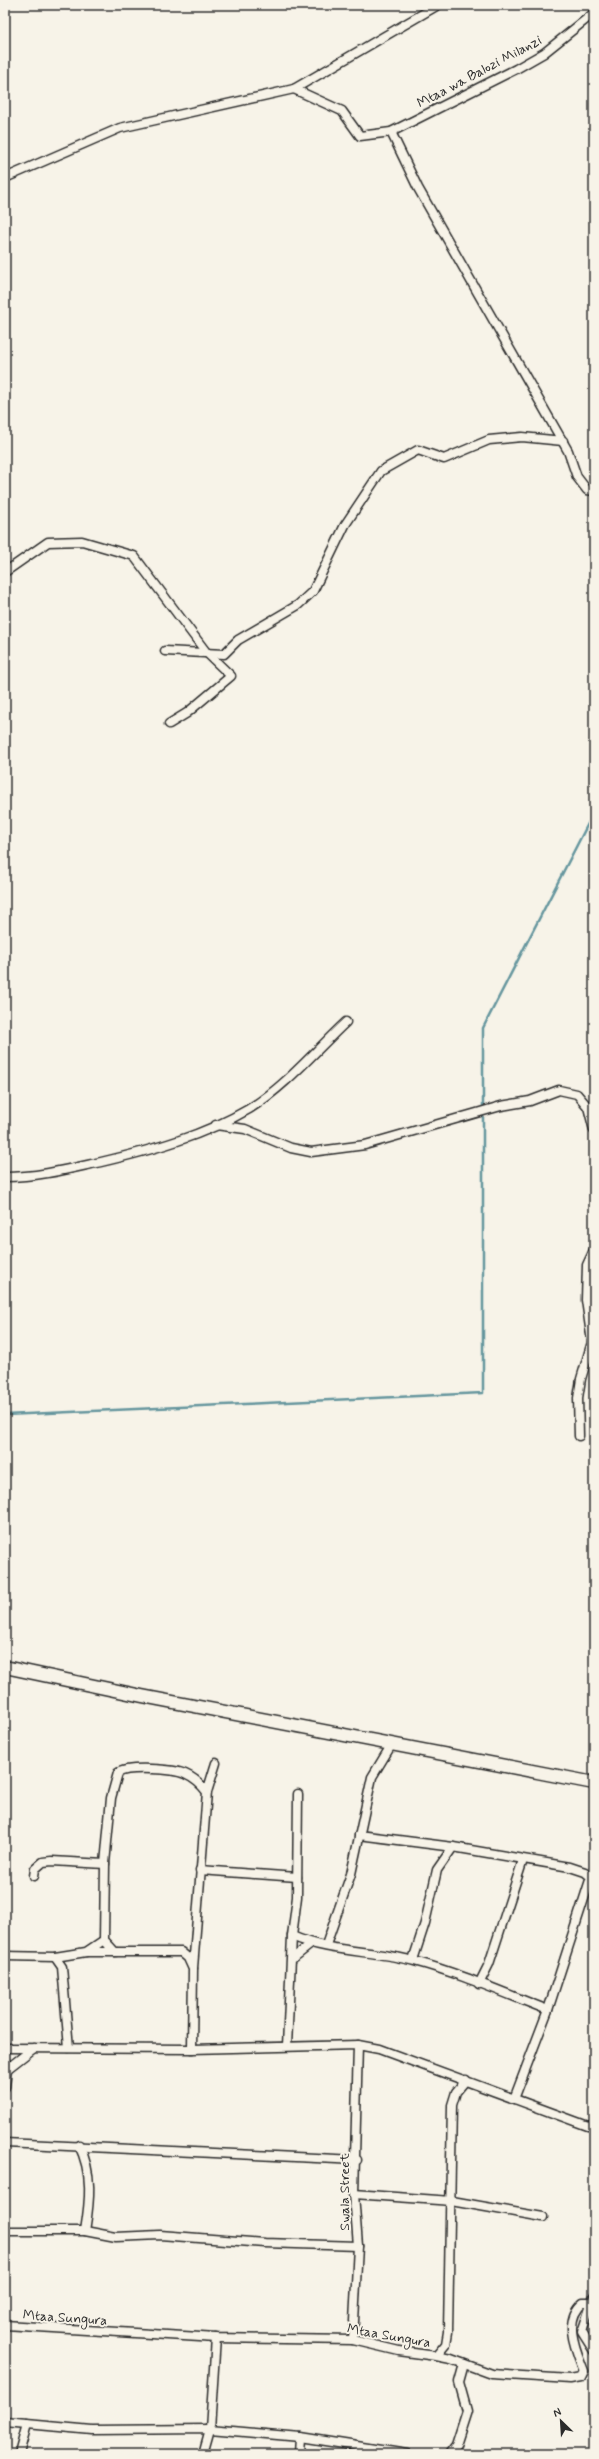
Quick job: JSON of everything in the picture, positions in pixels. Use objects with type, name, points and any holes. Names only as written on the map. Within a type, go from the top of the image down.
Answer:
[{"type":"street","points":[[5,178],[120,128],[294,89],[438,5]]},
{"type":"street","name":"Mtaa wa Balozi Milanzi","points":[[294,89],[342,111],[360,136],[391,132],[544,53],[594,13]]},
{"type":"street","points":[[391,132],[418,188],[563,441],[577,477],[587,490],[594,490]]},
{"type":"street","points":[[165,651],[224,654],[238,640],[298,605],[313,591],[345,525],[381,471],[418,450],[444,460],[489,440],[522,437],[563,441]]},
{"type":"street","points":[[5,572],[48,542],[82,541],[134,556],[206,652],[231,676],[187,713],[169,724]]},
{"type":"street","points":[[5,1177],[66,1171],[139,1153],[186,1139],[249,1109],[278,1087],[346,1022]]},
{"type":"street","points":[[216,1125],[245,1129],[291,1148],[311,1152],[365,1145],[501,1106],[530,1101],[559,1090],[577,1094],[591,1106],[594,1130]]},
{"type":"street","points":[[579,1436],[578,1398],[581,1379],[592,1342],[586,1300],[587,1265],[594,1250]]},
{"type":"street","points":[[5,1667],[82,1684],[594,1783]]},
{"type":"street","points":[[326,1945],[351,1874],[372,1777],[392,1744]]},
{"type":"street","points":[[192,2049],[193,1969],[200,1870],[207,1792],[216,1763]]},
{"type":"street","points":[[115,1952],[104,1940],[105,1864],[111,1798],[116,1775],[121,1770],[134,1768],[184,1773],[196,1780],[207,1792]]},
{"type":"street","points":[[287,2046],[292,1936],[297,1897],[298,1794]]},
{"type":"street","points":[[359,1835],[453,1847],[570,1867],[585,1872],[593,1877],[548,2010],[514,2099]]},
{"type":"street","points":[[413,1960],[425,1923],[437,1870],[453,1847]]},
{"type":"street","points":[[480,1984],[504,1920],[523,1860]]},
{"type":"street","points":[[34,1876],[35,1869],[44,1862],[105,1864]]},
{"type":"street","points":[[200,1870],[297,1877]]},
{"type":"street","points":[[292,1936],[311,1944],[326,1945],[413,1960],[548,2010]]},
{"type":"street","points":[[86,1952],[104,1940]]},
{"type":"street","points":[[292,1959],[311,1944]]},
{"type":"street","points":[[5,1956],[55,1957],[86,1952],[181,1952],[193,1969]]},
{"type":"street","points":[[62,1967],[70,1955]]},
{"type":"street","points":[[55,1957],[62,1967],[68,2048]]},
{"type":"street","points":[[5,2048],[192,2049],[358,2044],[379,2049],[466,2080],[588,2126],[594,2124]]},
{"type":"street","name":"Swala Street","points":[[353,2340],[358,2246],[354,2194],[357,2160],[358,2044]]},
{"type":"street","points":[[5,2087],[6,2065],[34,2048]]},
{"type":"street","name":"Mtaa Sungura","points":[[5,2325],[216,2338],[353,2340],[398,2351],[436,2356],[446,2344],[448,2332],[452,2201],[450,2129],[452,2105],[456,2092],[466,2080]]},
{"type":"street","points":[[5,2143],[79,2145],[357,2160]]},
{"type":"street","points":[[79,2145],[87,2162],[88,2170],[89,2203],[84,2231]]},
{"type":"street","points":[[354,2194],[452,2201],[543,2217]]},
{"type":"street","points":[[5,2231],[84,2231],[116,2237],[160,2236],[265,2243],[358,2246]]},
{"type":"street","points":[[436,2356],[492,2374],[570,2379],[581,2377],[584,2371],[571,2334],[572,2324],[578,2307],[592,2299]]},
{"type":"street","points":[[592,2299],[582,2332],[594,2351]]},
{"type":"street","points":[[203,2454],[210,2429],[216,2338]]},
{"type":"street","points":[[449,2454],[456,2445],[467,2410],[459,2382],[464,2364]]},
{"type":"street","points":[[5,2422],[92,2430],[210,2429],[300,2437],[407,2454]]},
{"type":"street","points":[[19,2454],[27,2424]]},
{"type":"street","points":[[300,2437],[300,2454]]},
{"type":"waterway","points":[[5,1415],[483,1393],[483,1028],[594,812]]}]
